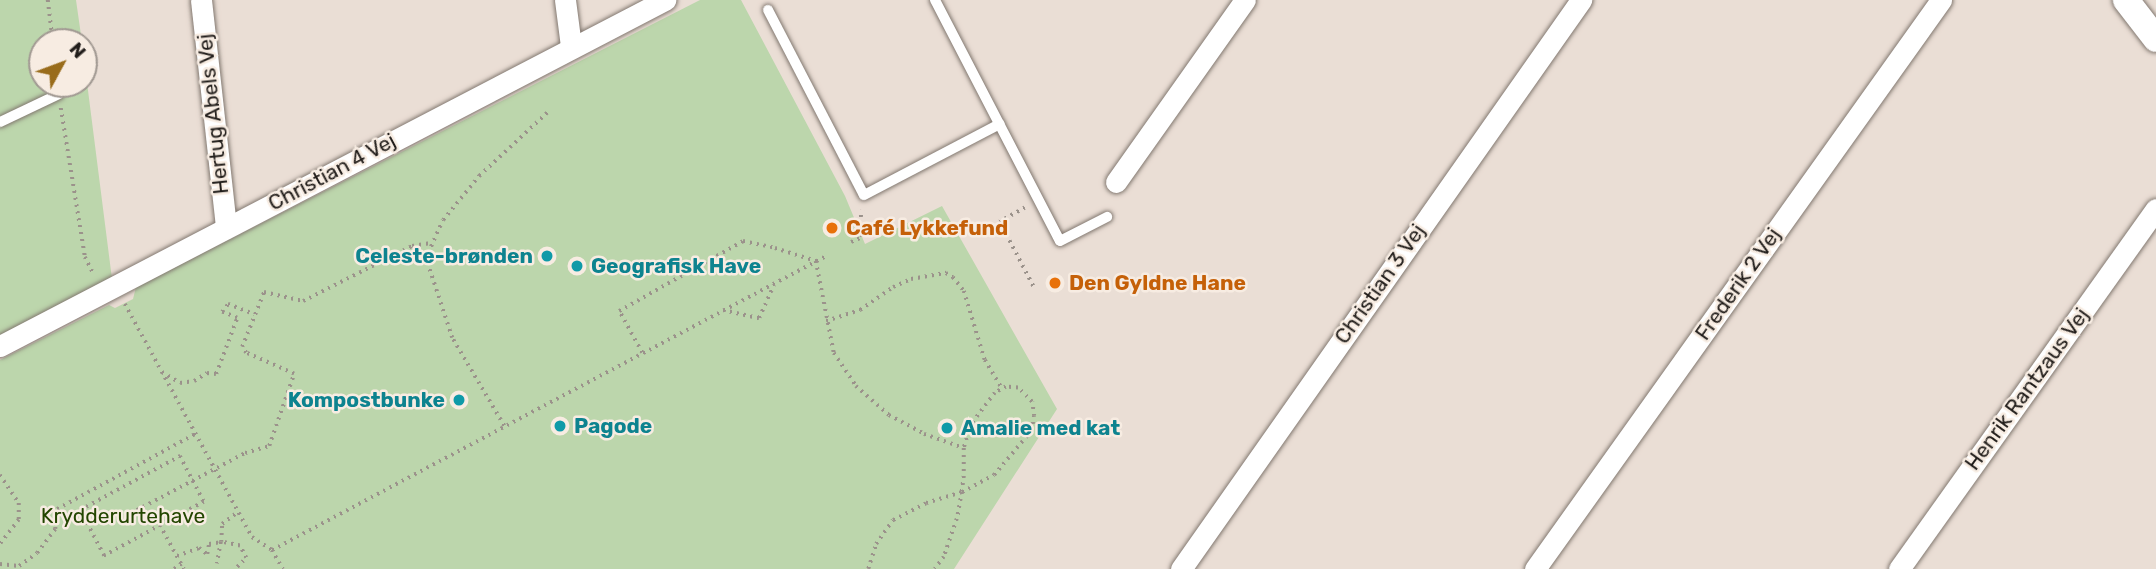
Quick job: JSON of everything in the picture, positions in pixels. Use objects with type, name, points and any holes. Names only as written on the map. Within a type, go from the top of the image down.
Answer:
[{"type":"street","name":"Hertug Abels Vej","points":[[201,0],[226,228]]},
{"type":"street","points":[[565,0],[571,46]]},
{"type":"street","name":"Christian 4 Vej","points":[[0,346],[571,46],[665,0]]},
{"type":"street","points":[[1116,182],[1245,0]]},
{"type":"street","name":"Christian 3 Vej","points":[[1181,569],[1581,0]]},
{"type":"street","name":"Frederik 2 Vej","points":[[1535,569],[1941,0]]},
{"type":"street","points":[[2126,0],[2156,39]]},
{"type":"street","name":"Henrik Rantzaus Vej","points":[[1899,569],[2156,209]]},
{"type":"lane","points":[[935,0],[1060,241],[1107,217]]},
{"type":"lane","points":[[768,10],[864,195],[1000,124]]},
{"type":"lane","points":[[0,122],[51,98]]},
{"type":"path","points":[[48,0],[51,28]]},
{"type":"path","points":[[60,98],[86,257],[160,371],[252,537],[272,550],[283,569]]},
{"type":"path","points":[[504,426],[452,338],[428,265],[431,243],[443,220],[479,176],[549,111]]},
{"type":"path","points":[[850,242],[862,237],[859,224],[864,195]]},
{"type":"path","points":[[1035,289],[1000,222],[1040,201]]},
{"type":"path","points":[[642,353],[619,311],[743,241],[816,261]]},
{"type":"path","points":[[118,520],[214,468],[245,453],[269,446],[294,374],[246,353],[242,347],[264,292],[303,301],[412,246],[431,243]]},
{"type":"path","points":[[272,550],[828,255]]},
{"type":"path","points":[[816,261],[826,321],[839,362],[856,386],[878,407],[924,434],[964,448]]},
{"type":"path","points":[[826,321],[841,319],[860,310],[893,287],[911,279],[946,273],[953,277],[964,291],[985,359],[1002,388]]},
{"type":"path","points":[[723,310],[760,320],[775,283]]},
{"type":"path","points":[[160,371],[180,383],[194,381],[207,373],[216,374],[237,318],[222,312],[228,304],[254,314]]},
{"type":"path","points":[[868,569],[876,544],[893,520],[926,503],[962,492],[994,474],[1031,431],[1034,416],[1030,397],[1018,388],[1002,388],[984,405],[971,425],[964,448],[962,492],[951,541],[934,569]]},
{"type":"path","points":[[0,564],[19,566],[37,553],[55,529],[57,509],[195,434]]},
{"type":"path","points":[[180,456],[204,502],[160,525],[104,556],[80,510],[180,456]]},
{"type":"path","points":[[0,475],[19,503],[19,520],[0,544]]},
{"type":"path","points":[[217,564],[222,524],[238,512]]},
{"type":"path","points":[[160,525],[183,567],[174,569]]},
{"type":"path","points":[[177,556],[199,548],[207,554],[209,544],[221,542],[240,546],[246,558],[237,566]]},
{"type":"green space","points":[[0,0],[76,0],[80,28],[28,28],[28,98],[89,98],[112,279],[0,336]]},
{"type":"green space","name":"Geografisk Have","points":[[700,0],[741,0],[845,196],[865,244],[942,206],[1057,409],[954,569],[0,569],[0,360],[109,305],[115,308],[133,299],[136,287]]},
{"type":"place","name":"Café Lykkefund","points":[[832,228]]},
{"type":"place","name":"Celeste-brønden","points":[[547,256]]},
{"type":"place","name":"Geografisk Have","points":[[577,266]]},
{"type":"place","name":"Den Gyldne Hane","points":[[1055,283]]},
{"type":"place","name":"Kompostbunke","points":[[459,400]]},
{"type":"place","name":"Pagode","points":[[560,426]]},
{"type":"place","name":"Amalie med kat","points":[[947,428]]},
{"type":"park label","name":"Krydderurtehave","points":[[123,516]]}]
